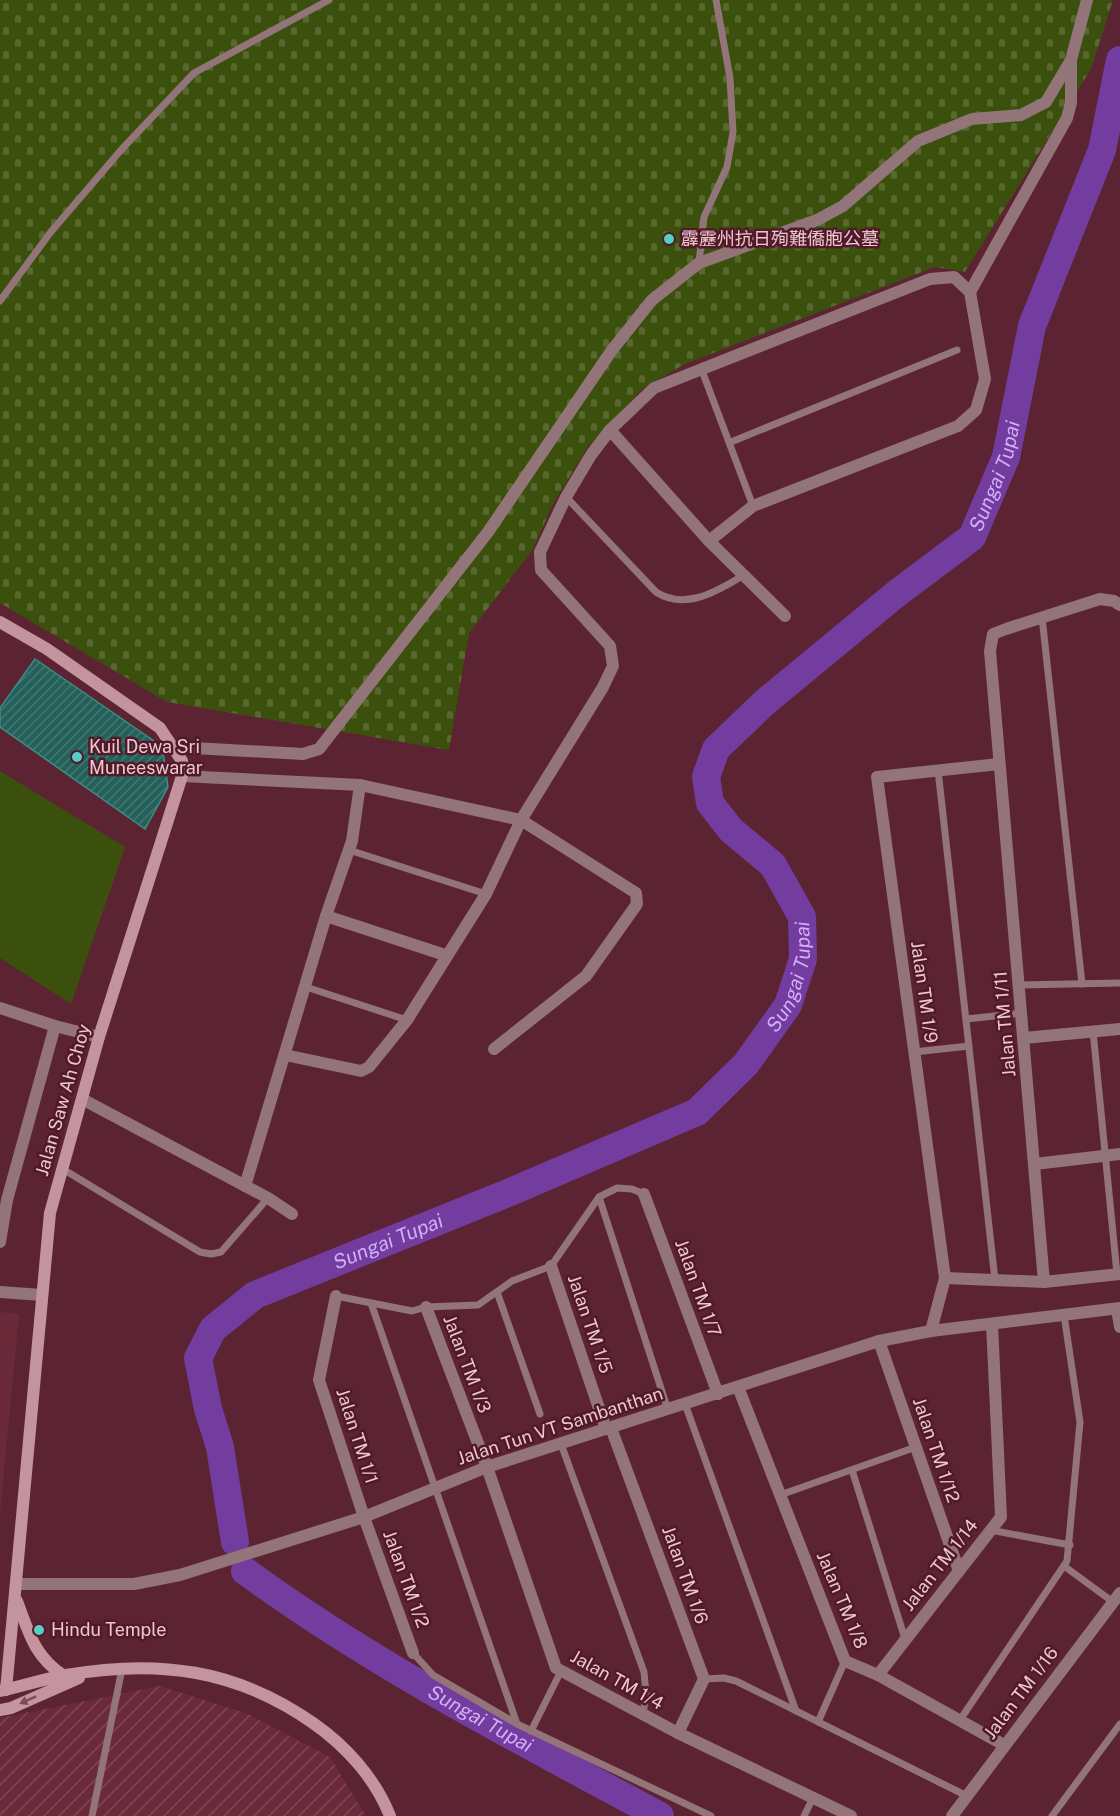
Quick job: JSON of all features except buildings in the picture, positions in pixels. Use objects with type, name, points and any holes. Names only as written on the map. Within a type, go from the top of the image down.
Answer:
[{"type":"street","points":[[709,542],[753,506],[958,426],[976,410],[985,379],[970,292],[1067,118],[1071,103],[1071,60],[1087,0]]},
{"type":"street","points":[[0,622],[47,649],[160,728],[176,747],[303,754],[319,749],[488,532],[612,350],[652,300],[699,262],[817,220],[843,206],[918,141],[972,118],[1021,115],[1033,110],[1046,102],[1071,60]]},
{"type":"street","points":[[285,1055],[362,1071],[369,1067],[406,1020],[445,955],[486,894],[521,820],[613,666],[610,646],[604,637],[541,570],[540,552],[566,497],[610,430],[654,388],[930,279],[954,278],[970,292]]},
{"type":"street","points":[[610,430],[709,542],[784,616]]},
{"type":"street","points":[[1042,617],[1100,599],[1114,601],[1120,605]]},
{"type":"street","name":"Jalan TM 1/11","points":[[1042,617],[993,634],[990,651],[1044,1282]]},
{"type":"street","name":"Jalan Saw Ah Choy","points":[[3,1690],[16,1590],[50,1213],[99,1036],[182,776],[182,761],[176,747]]},
{"type":"street","name":"Jalan TM 1/9","points":[[931,1331],[945,1278],[877,777],[999,764]]},
{"type":"street","points":[[182,776],[360,785],[521,820],[636,893],[638,899],[586,976],[494,1049]]},
{"type":"street","points":[[245,1186],[326,916],[349,850],[360,785]]},
{"type":"street","points":[[326,916],[445,955]]},
{"type":"street","points":[[0,1008],[55,1026],[99,1036]]},
{"type":"street","points":[[0,1242],[7,1200],[55,1026]]},
{"type":"street","points":[[1024,1038],[1120,1029]]},
{"type":"street","points":[[82,1099],[268,1198],[292,1214]]},
{"type":"street","points":[[1035,1164],[1120,1154]]},
{"type":"street","name":"Jalan TM 1/7","points":[[644,1194],[718,1394]]},
{"type":"street","name":"Jalan TM 1/5","points":[[551,1266],[608,1428]]},
{"type":"street","points":[[945,1278],[1044,1282],[1118,1274]]},
{"type":"street","points":[[0,1292],[42,1295]]},
{"type":"street","name":"Jalan TM 1/1","points":[[336,1296],[319,1380],[364,1516]]},
{"type":"street","name":"Jalan TM 1/3","points":[[426,1307],[487,1467]]},
{"type":"street","points":[[1118,1309],[1120,1327]]},
{"type":"street","name":"Jalan Tun VT Sambanthan","points":[[16,1590],[134,1584],[180,1575],[364,1516],[487,1467],[879,1341],[931,1331],[1118,1309]]},
{"type":"street","name":"Jalan TM 1/14","points":[[878,1675],[1001,1517],[992,1324]]},
{"type":"street","name":"Jalan TM 1/12","points":[[879,1341],[959,1571]]},
{"type":"street","name":"Jalan TM 1/8","points":[[738,1387],[845,1661],[878,1675],[1004,1745]]},
{"type":"street","name":"Jalan TM 1/6","points":[[608,1428],[704,1679]]},
{"type":"street","name":"Jalan TM 1/4","points":[[487,1467],[556,1668],[678,1733],[851,1816]]},
{"type":"street","name":"Jalan TM 1/2","points":[[364,1516],[413,1653]]},
{"type":"street","points":[[16,1590],[38,1654],[49,1666],[64,1676]]},
{"type":"street","name":"Jalan TM 1/16","points":[[952,1816],[1117,1598]]},
{"type":"street","points":[[3,1690],[94,1671],[167,1669],[209,1673],[260,1691],[299,1713],[333,1737],[360,1764],[390,1816]]},
{"type":"street","points":[[0,1710],[11,1708],[94,1671]]},
{"type":"street","points":[[678,1733],[704,1679]]},
{"type":"lane","points":[[0,301],[50,233],[121,150],[194,73],[329,0]]},
{"type":"lane","points":[[699,262],[704,217],[727,166],[733,132],[730,78],[716,0]]},
{"type":"lane","points":[[731,442],[957,350]]},
{"type":"lane","points":[[701,368],[731,442],[753,506]]},
{"type":"lane","points":[[566,497],[656,592],[664,597],[673,600],[714,593],[744,575]]},
{"type":"lane","points":[[1042,617],[1082,984]]},
{"type":"lane","points":[[938,770],[995,1280]]},
{"type":"lane","points":[[349,850],[486,894]]},
{"type":"lane","points":[[1019,985],[1120,983]]},
{"type":"lane","points":[[306,987],[406,1020]]},
{"type":"lane","points":[[966,1019],[1022,1013]]},
{"type":"lane","points":[[1093,1031],[1103,1156],[1118,1274]]},
{"type":"lane","points":[[914,1052],[969,1046]]},
{"type":"lane","points":[[61,1168],[200,1252],[211,1254],[221,1252],[268,1198]]},
{"type":"lane","points":[[336,1296],[412,1311],[426,1307],[478,1305],[512,1281],[551,1266],[599,1197],[617,1188],[632,1189],[644,1194]]},
{"type":"lane","points":[[599,1197],[668,1410]]},
{"type":"lane","points":[[497,1292],[540,1414]]},
{"type":"lane","points":[[371,1303],[437,1487],[517,1724]]},
{"type":"lane","points":[[960,1720],[1064,1566],[1070,1545],[1080,1422],[1064,1315]]},
{"type":"lane","points":[[685,1404],[796,1711]]},
{"type":"lane","points":[[561,1444],[644,1672],[646,1693],[643,1714]]},
{"type":"lane","points":[[780,1495],[916,1447]]},
{"type":"lane","points":[[852,1470],[905,1639]]},
{"type":"lane","points":[[990,1530],[1070,1545]]},
{"type":"lane","points":[[1064,1566],[1117,1598]]},
{"type":"lane","points":[[413,1653],[433,1675],[517,1724],[711,1816]]},
{"type":"lane","points":[[818,1722],[845,1661]]},
{"type":"lane","points":[[92,1816],[122,1669]]},
{"type":"lane","points":[[531,1731],[561,1671]]},
{"type":"lane","points":[[704,1679],[724,1678],[736,1681],[967,1796]]},
{"type":"lane","points":[[1052,1816],[1120,1724]]},
{"type":"lane","points":[[804,1816],[813,1798]]},
{"type":"shaded area","points":[[0,1312],[19,1314],[0,1514]]},
{"type":"shaded area","points":[[160,1686],[248,1714],[330,1757],[366,1816],[0,1816],[0,1718]]},
{"type":"green space","points":[[0,0],[1113,0],[1091,69],[965,272],[935,267],[685,364],[643,388],[587,448],[552,506],[533,549],[469,633],[449,750],[167,702],[0,603]]},
{"type":"green space","points":[[0,771],[125,847],[71,1004],[0,958]]},
{"type":"waterway","name":"Sungai Tupai","points":[[235,1542],[220,1447],[208,1409],[198,1358],[213,1329],[255,1295],[508,1193],[697,1112],[746,1064],[788,1005],[803,959],[802,917],[773,865],[731,830],[710,803],[706,777],[716,749],[764,703],[896,594],[972,537],[1006,457],[1032,326],[1102,150],[1120,60]]},
{"type":"waterway","name":"Sungai Tupai","points":[[245,1571],[345,1639],[448,1701],[660,1816]]},
{"type":"place","name":"霹靂州抗日殉難僑胞公墓","points":[[669,239]]},
{"type":"place","name":"Kuil Dewa Sri Muneeswarar","points":[[77,757]]},
{"type":"place","name":"Hindu Temple","points":[[39,1630]]}]
